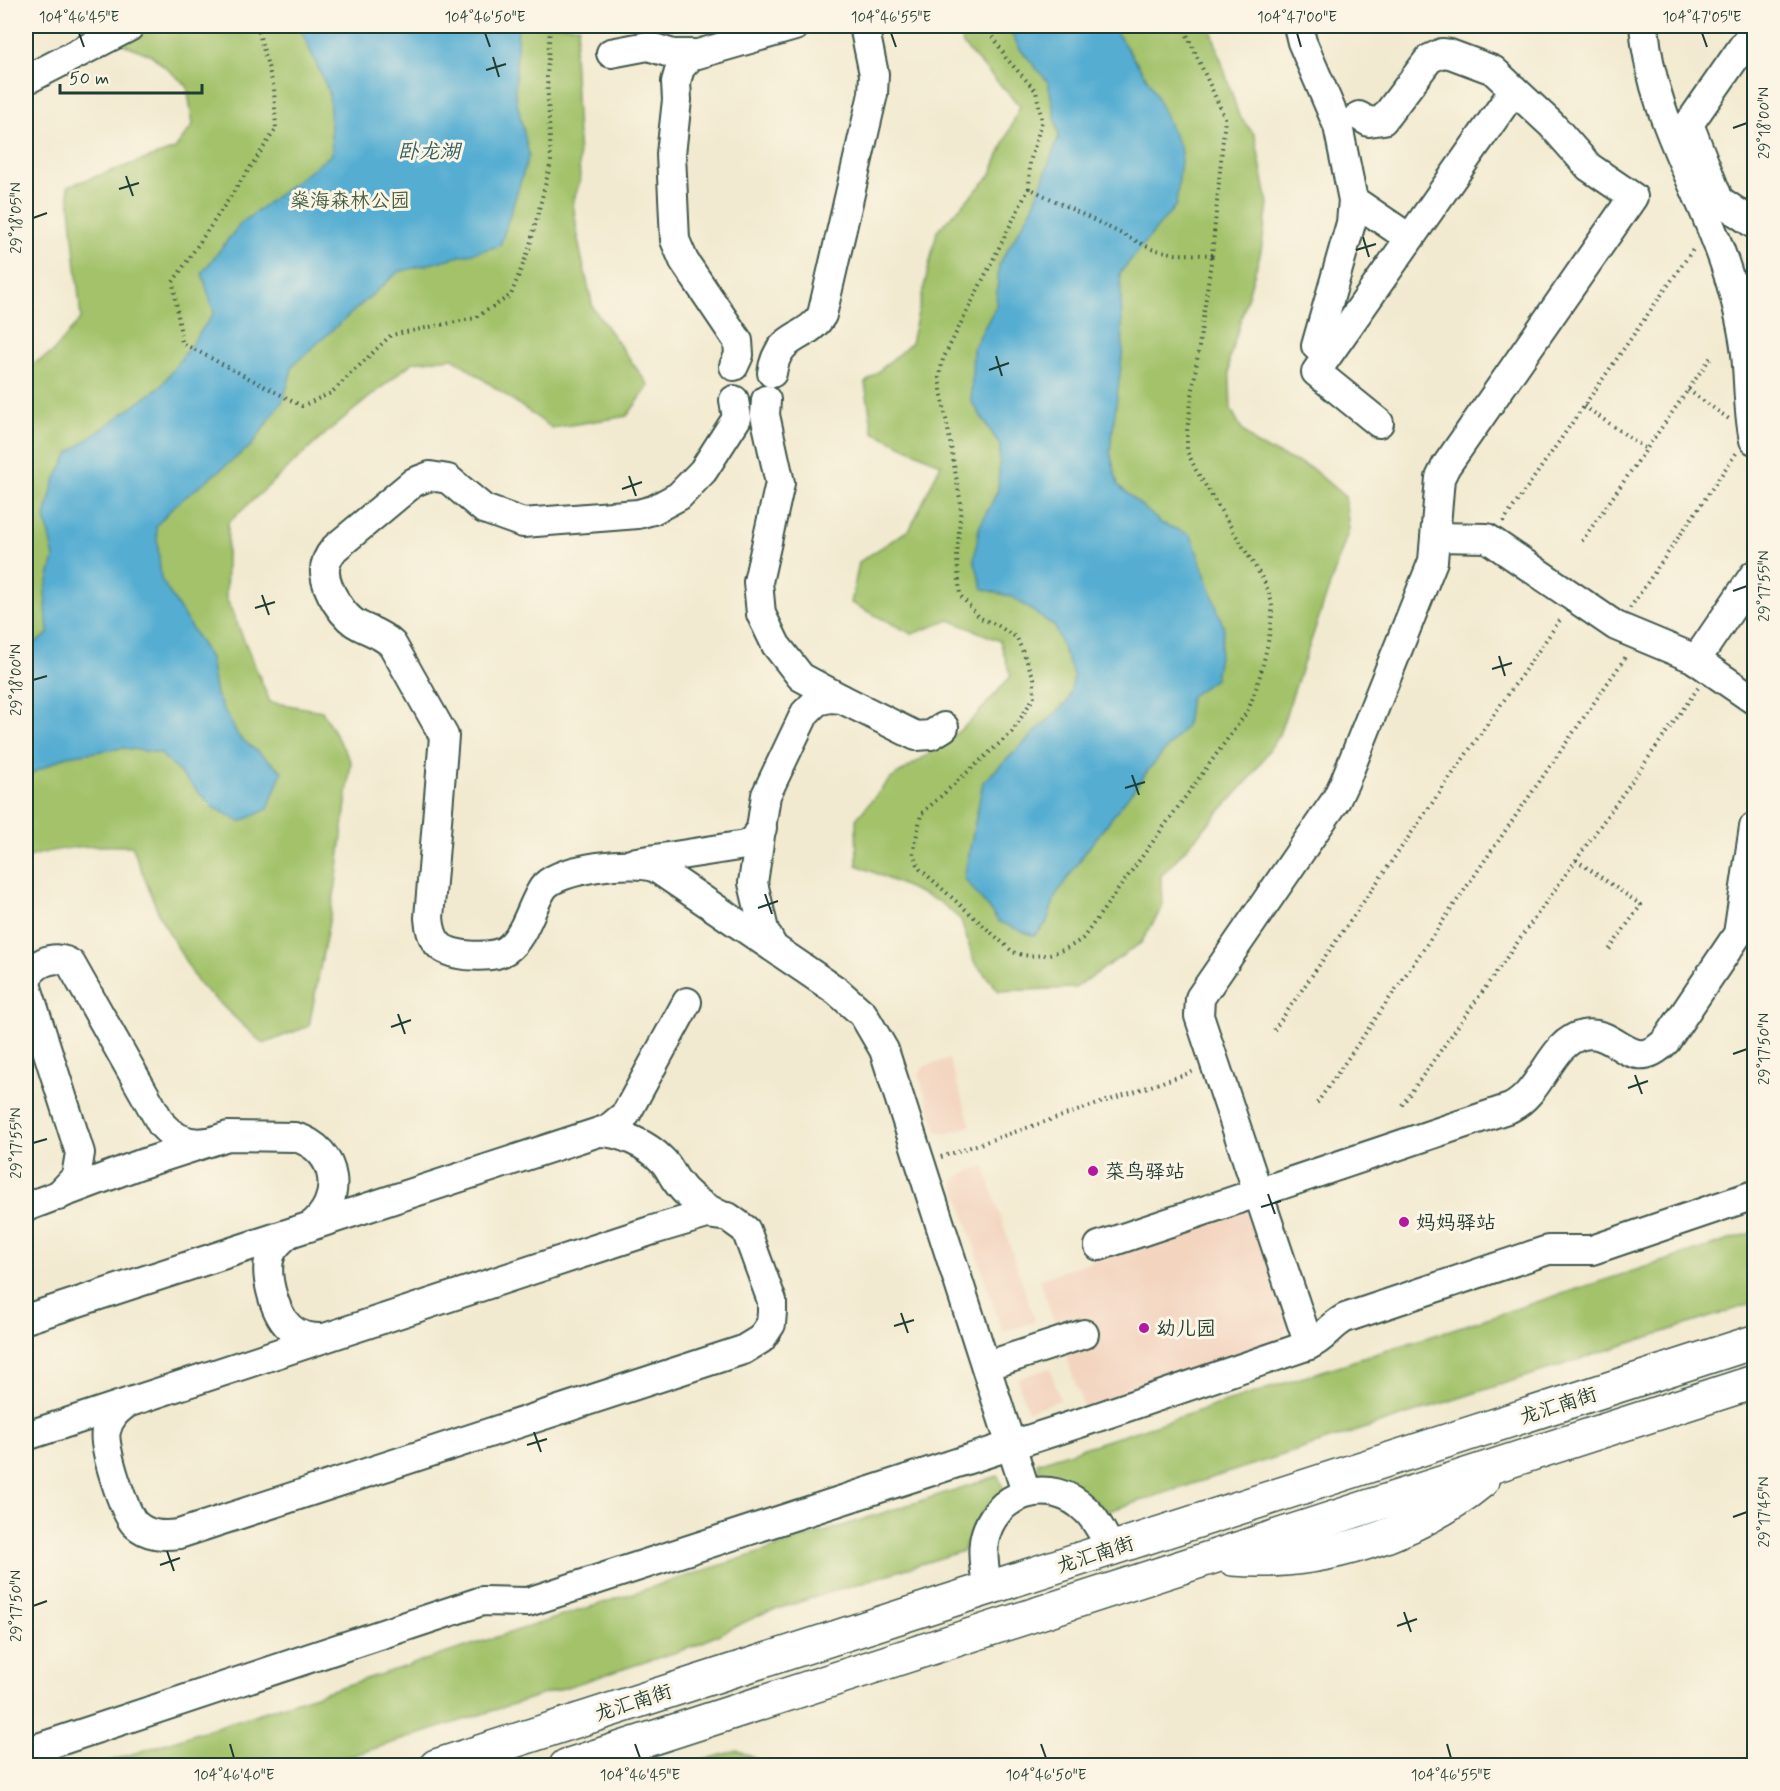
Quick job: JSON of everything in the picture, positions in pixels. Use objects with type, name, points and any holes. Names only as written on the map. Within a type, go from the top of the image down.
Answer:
[{"type":"main road","name":"龙汇南街","points":[[436,1766],[1755,1342]]},
{"type":"main road","name":"龙汇南街","points":[[566,1766],[1755,1382]]},
{"type":"lane","points":[[610,54],[642,47],[673,54],[696,54],[795,26]]},
{"type":"lane","points":[[1298,26],[1302,42],[1338,126],[1353,200],[1351,223],[1316,345]]},
{"type":"lane","points":[[1644,26],[1649,62],[1661,112],[1710,225],[1728,275],[1739,316],[1743,437]]},
{"type":"lane","points":[[26,80],[129,27]]},
{"type":"lane","points":[[773,947],[764,930],[753,889],[769,789],[805,713],[809,692],[801,677],[770,636],[759,605],[760,570],[780,490],[780,475],[765,415],[769,386],[784,344],[811,327],[822,315],[873,94],[874,74],[864,27]]},
{"type":"lane","points":[[1753,31],[1689,124],[1719,200],[1755,224]]},
{"type":"lane","points":[[660,50],[673,64],[676,82],[677,100],[671,154],[675,240],[684,261],[738,341],[739,355],[727,379],[730,394],[740,404],[753,406],[769,386]]},
{"type":"lane","points":[[1309,1345],[1199,1016],[1200,998],[1341,792],[1433,561],[1437,537],[1440,478],[1446,466],[1633,197],[1589,166],[1552,125],[1486,67],[1442,53],[1435,55],[1424,65],[1383,120],[1369,122],[1359,116]]},
{"type":"lane","points":[[676,82],[685,61],[696,54]]},
{"type":"lane","points":[[1379,423],[1316,372],[1514,90]]},
{"type":"lane","points":[[1353,200],[1409,238]]},
{"type":"lane","points":[[1755,282],[1755,302]]},
{"type":"lane","points":[[734,366],[740,362],[755,360],[762,362],[769,386]]},
{"type":"lane","points":[[734,400],[737,418],[704,471],[679,496],[660,507],[638,514],[523,524],[484,509],[448,479],[430,476],[414,482],[335,548],[326,564],[327,583],[343,612],[359,626],[382,634],[392,644],[444,736],[429,918],[430,929],[441,947],[461,953],[497,955],[513,945],[547,883],[565,874],[745,845],[753,840],[762,828]]},
{"type":"lane","points":[[1437,537],[1491,540],[1616,626],[1639,625],[1755,700]]},
{"type":"lane","points":[[1703,665],[1755,575]]},
{"type":"lane","points":[[801,677],[916,736],[931,735],[944,727]]},
{"type":"lane","points":[[805,713],[823,699],[843,699]]},
{"type":"lane","points":[[1098,1246],[1519,1104],[1532,1092],[1562,1047],[1576,1037],[1594,1034],[1637,1055],[1653,1052],[1666,1041],[1735,940],[1747,931],[1755,828]]},
{"type":"lane","points":[[631,863],[645,863],[656,868],[837,991],[863,1014],[884,1050],[1026,1492]]},
{"type":"lane","points":[[56,1197],[76,1177],[80,1153],[26,984],[30,972],[39,964],[62,959],[71,963],[168,1132],[196,1144],[240,1134],[304,1140],[325,1158],[333,1180],[341,1193],[352,1201],[378,1204]]},
{"type":"lane","points":[[26,1319],[614,1126],[632,1104],[687,1002]]},
{"type":"lane","points":[[632,1104],[631,1124],[637,1138],[645,1148]]},
{"type":"lane","points":[[80,1153],[99,1168],[132,1168],[150,1157],[157,1144],[160,1133],[158,1118]]},
{"type":"lane","points":[[600,1132],[619,1134],[663,1160],[692,1198],[718,1214]]},
{"type":"lane","points":[[26,1207],[208,1142]]},
{"type":"lane","points":[[653,1230],[672,1209],[675,1193],[672,1174]]},
{"type":"lane","points":[[259,1359],[270,1352],[279,1338],[280,1313],[270,1281],[271,1253],[328,1209],[333,1196],[333,1180]]},
{"type":"lane","points":[[26,1752],[482,1601],[528,1602],[1011,1445],[1309,1345],[1324,1336],[1339,1321],[1356,1314],[1548,1250],[1592,1250],[1755,1196]]},
{"type":"lane","points":[[26,1436],[259,1359],[653,1230],[695,1217],[718,1214],[728,1216],[746,1230],[772,1301],[771,1324],[761,1338],[743,1350],[179,1534],[155,1535],[135,1524],[129,1516],[106,1448],[106,1432],[111,1418],[129,1402]]},
{"type":"lane","points":[[226,1254],[243,1256],[255,1262],[270,1281]]},
{"type":"lane","points":[[280,1313],[295,1331],[312,1338],[324,1338]]},
{"type":"lane","points":[[986,1366],[1084,1334]]},
{"type":"lane","points":[[60,1425],[79,1425],[93,1431],[106,1448]]},
{"type":"lane","points":[[988,1588],[984,1542],[991,1521],[1004,1503],[1026,1492],[1051,1491],[1068,1497],[1087,1510],[1110,1549]]},
{"type":"path","points":[[257,26],[274,88],[276,129],[173,282],[182,343],[302,406],[332,393],[391,334],[474,318],[511,296],[529,249],[551,162],[547,77],[550,26]]},
{"type":"path","points":[[987,26],[1006,58],[1036,91],[1042,121],[1030,162],[1031,189],[943,359],[939,378],[962,505],[957,558],[960,595],[980,618],[997,625],[1017,638],[1034,678],[1034,697],[1012,732],[921,814],[913,854],[920,869],[1013,952],[1025,957],[1037,957],[1073,946],[1083,938],[1247,712],[1255,696],[1272,613],[1271,598],[1264,581],[1196,470],[1187,451],[1187,431],[1212,255],[1225,118],[1183,26]]},
{"type":"path","points":[[1031,189],[1152,249],[1176,254],[1212,255]]},
{"type":"path","points":[[1491,540],[1710,225]]},
{"type":"path","points":[[1582,541],[1711,357]]},
{"type":"path","points":[[1317,1103],[1639,625],[1629,607],[1743,437],[1688,390]]},
{"type":"path","points":[[1584,406],[1646,449]]},
{"type":"path","points":[[1274,1030],[1575,598]]},
{"type":"path","points":[[1402,1105],[1576,860],[1703,665]]},
{"type":"path","points":[[1576,860],[1641,905],[1609,950]]},
{"type":"path","points":[[920,1164],[1216,1065]]},
{"type":"shaded area","points":[[949,1059],[971,1126],[945,1134],[936,1130],[919,1076],[923,1067]]},
{"type":"shaded area","points":[[984,1166],[1035,1322],[1002,1332],[954,1183],[959,1175]]},
{"type":"shaded area","points":[[1245,1211],[1254,1218],[1287,1319],[1282,1338],[1274,1343],[1084,1408],[1039,1279]]},
{"type":"shaded area","points":[[1050,1368],[1060,1400],[1028,1411],[1017,1379]]},
{"type":"green space","name":"燊海森林公园","points":[[104,26],[579,26],[574,52],[580,181],[573,203],[580,250],[593,308],[649,386],[627,416],[552,428],[453,358],[413,362],[333,427],[228,523],[226,597],[270,702],[322,711],[351,762],[336,885],[309,1026],[263,1044],[198,983],[160,917],[132,846],[78,847],[26,858],[26,368],[52,353],[81,318],[68,186],[175,149],[193,125],[187,86],[151,55],[112,40]]},
{"type":"green space","points":[[958,26],[1210,26],[1239,116],[1255,135],[1268,204],[1261,251],[1229,360],[1231,409],[1242,429],[1257,445],[1311,468],[1345,497],[1349,529],[1279,735],[1252,776],[1161,876],[1162,908],[1141,943],[1075,988],[999,991],[974,962],[961,920],[940,902],[857,865],[856,819],[889,780],[944,744],[975,717],[1011,676],[1000,641],[950,620],[912,634],[851,603],[859,562],[910,529],[941,464],[873,432],[865,383],[911,343],[937,231],[990,176],[1020,106],[963,45]]},
{"type":"green space","points":[[1754,1232],[1754,1303],[1106,1512],[1091,1498],[1042,1481],[1037,1463]]},
{"type":"green space","points":[[998,1476],[1004,1490],[979,1517],[963,1551],[764,1613],[692,1647],[323,1765],[95,1766]]},
{"type":"green space","points":[[737,1750],[768,1765],[688,1765]]},
{"type":"water","name":"卧龙湖","points":[[299,26],[518,26],[515,93],[529,155],[500,246],[398,272],[293,365],[284,399],[251,446],[174,506],[156,526],[161,579],[210,658],[216,695],[239,737],[282,771],[268,809],[240,822],[213,807],[160,753],[123,748],[67,756],[26,776],[26,649],[48,634],[45,592],[54,558],[45,517],[54,482],[69,453],[161,386],[214,313],[202,273],[240,224],[332,154],[329,92]]},
{"type":"water","points":[[1007,26],[1112,26],[1151,84],[1182,152],[1176,205],[1120,273],[1123,350],[1110,452],[1118,485],[1161,523],[1191,535],[1224,628],[1215,679],[1190,697],[1186,726],[1150,768],[1087,850],[1056,895],[1046,924],[1034,936],[999,922],[964,878],[983,782],[1068,701],[1074,677],[1054,626],[1012,597],[983,589],[974,560],[979,528],[998,490],[1000,445],[971,401],[973,349],[996,306],[999,264],[1032,209],[1059,136],[1048,82],[1020,49]]},
{"type":"place","name":"菜鸟驿站","points":[[1093,1171]]},
{"type":"place","name":"妈妈驿站","points":[[1404,1222]]},
{"type":"place","name":"幼儿园","points":[[1144,1328]]}]
